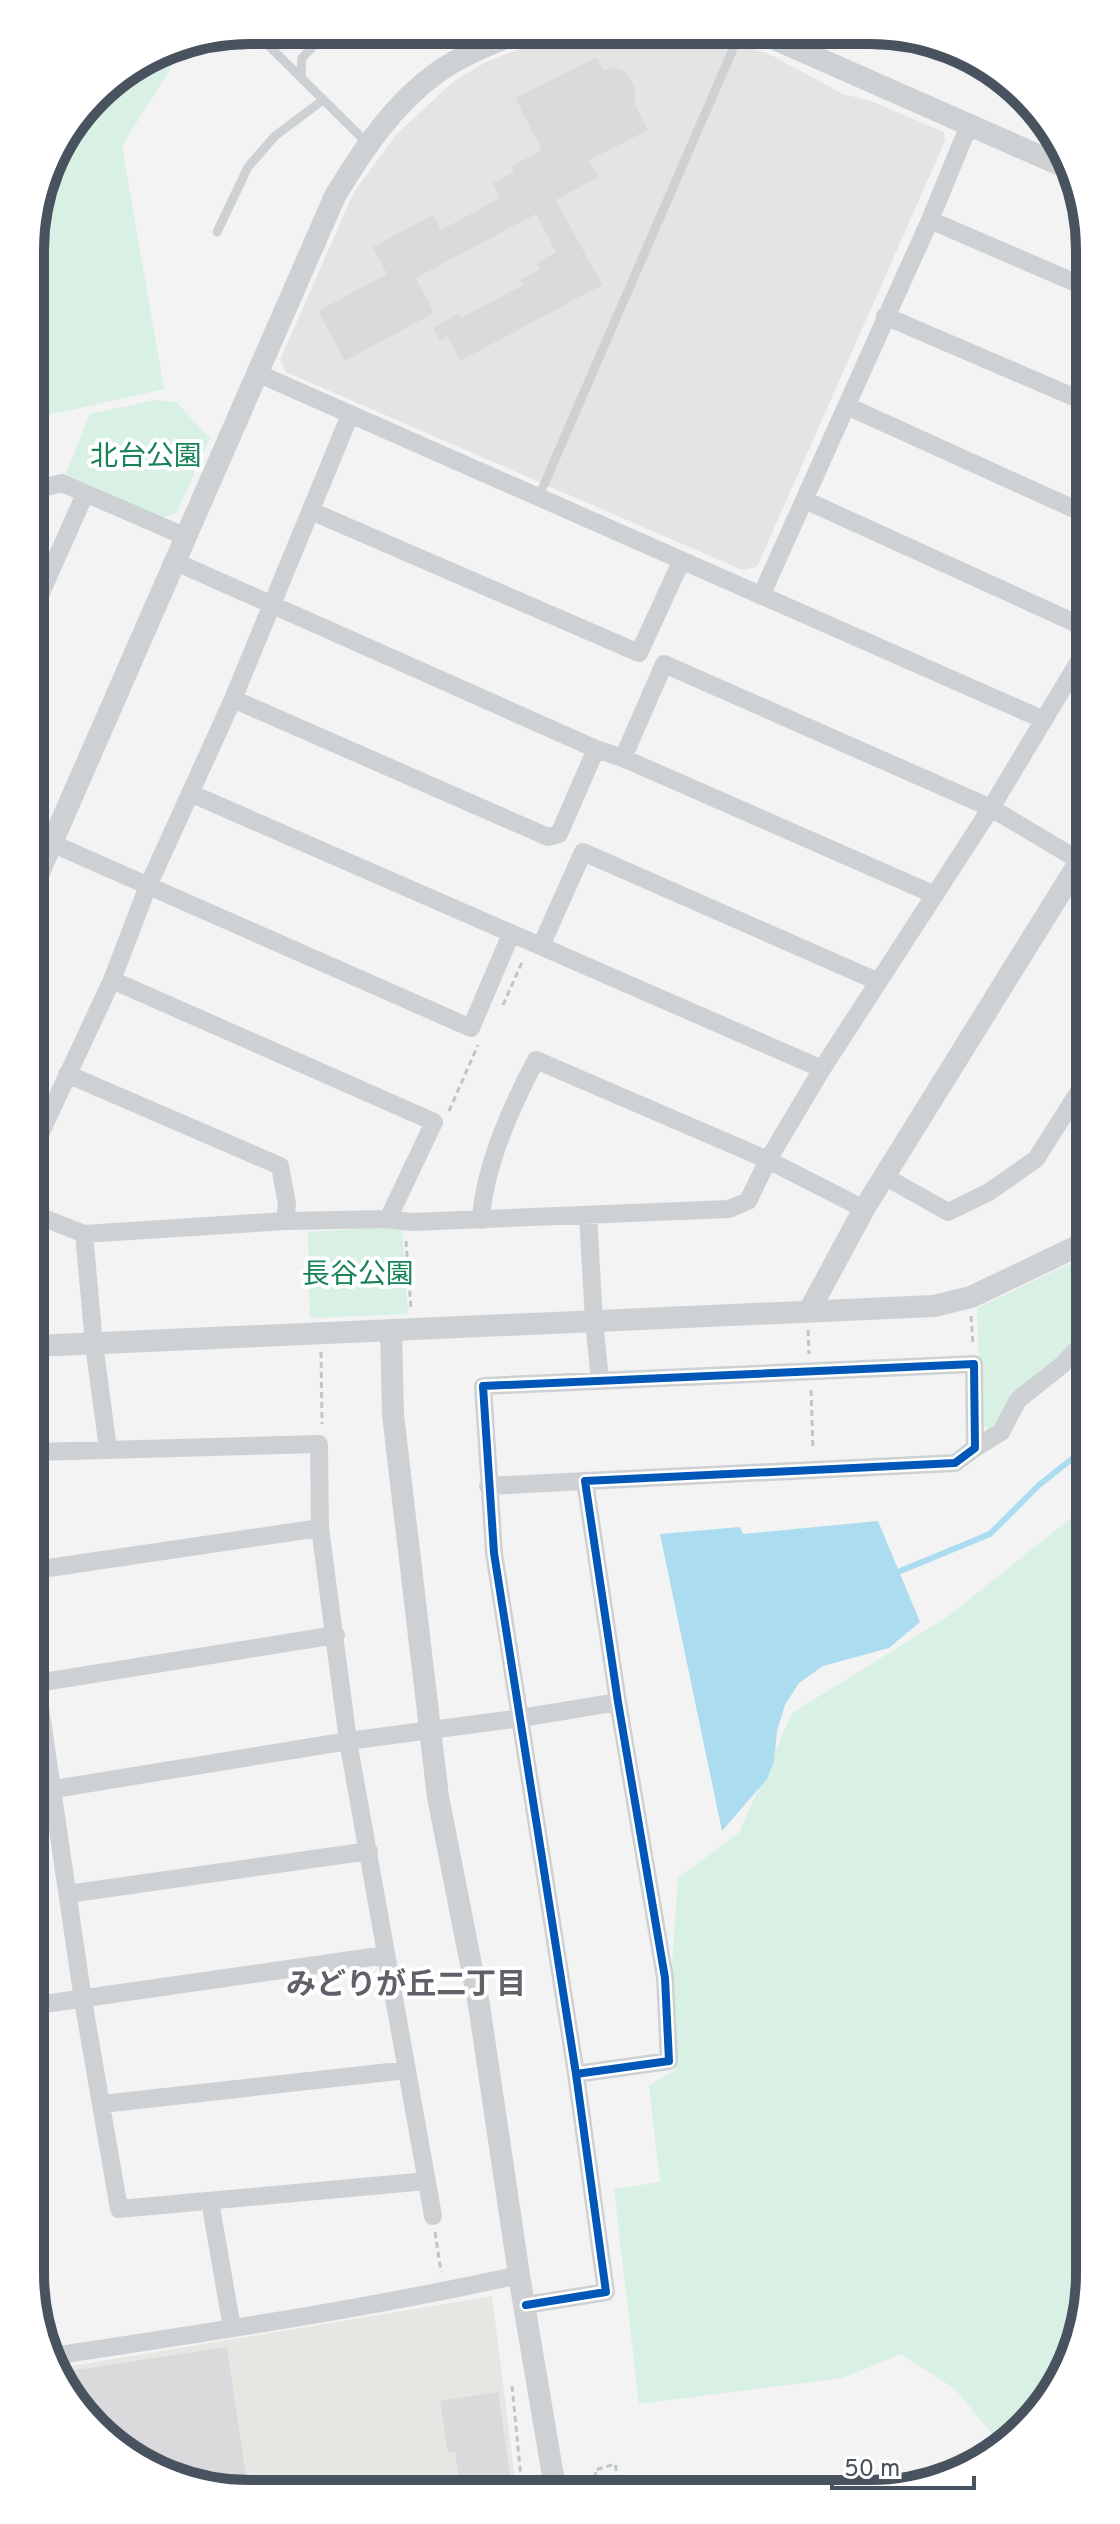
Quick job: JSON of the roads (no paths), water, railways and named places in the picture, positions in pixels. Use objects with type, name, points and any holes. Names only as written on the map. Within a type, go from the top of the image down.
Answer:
[{"type":"street","points":[[44,835],[176,562],[184,536],[335,196],[368,144],[394,111],[438,72],[491,44]]},
{"type":"street","points":[[786,44],[1057,164]]},
{"type":"street","points":[[761,596],[930,220],[969,125]]},
{"type":"street","points":[[930,220],[1076,283]]},
{"type":"street","points":[[885,316],[1076,398]]},
{"type":"street","points":[[257,373],[1044,720]]},
{"type":"street","points":[[847,406],[1076,510]]},
{"type":"street","points":[[44,1125],[112,980],[148,886],[233,699],[350,415]]},
{"type":"street","points":[[44,488],[62,483],[184,536]]},
{"type":"street","points":[[44,586],[85,494]]},
{"type":"street","points":[[805,500],[1076,623]]},
{"type":"street","points":[[311,511],[639,653],[681,562]]},
{"type":"street","points":[[176,562],[596,749],[623,758],[935,895]]},
{"type":"street","points":[[623,758],[664,664],[991,808],[1076,855]]},
{"type":"street","points":[[44,1218],[84,1234],[285,1221],[388,1219],[412,1222],[729,1209],[748,1201],[768,1160],[822,1069],[991,808],[1076,666]]},
{"type":"street","points":[[233,699],[548,837],[559,834],[596,749]]},
{"type":"street","points":[[190,793],[822,1069]]},
{"type":"street","points":[[44,840],[471,1028],[511,934]]},
{"type":"street","points":[[541,946],[583,852],[879,982]]},
{"type":"street","points":[[809,1318],[864,1209],[1076,870]]},
{"type":"street","points":[[112,980],[434,1122],[388,1219]]},
{"type":"street","points":[[481,1220],[482,1198],[512,1104],[536,1060],[768,1160],[864,1209]]},
{"type":"street","points":[[67,1074],[280,1166],[287,1204],[285,1221]]},
{"type":"street","points":[[884,1176],[948,1212],[989,1192],[1036,1159],[1076,1096]]},
{"type":"street","points":[[588,1215],[600,1381]]},
{"type":"street","points":[[84,1234],[108,1449]]},
{"type":"street","points":[[44,1346],[594,1321],[809,1318],[934,1306],[971,1297],[1076,1247]]},
{"type":"street","points":[[391,1330],[393,1415],[438,1797],[479,2005],[519,2275],[554,2480]]},
{"type":"street","points":[[488,1486],[955,1463],[1001,1432],[1018,1400],[1076,1350]]},
{"type":"street","points":[[526,2305],[606,2292],[576,2074],[494,1553],[483,1386],[974,1364],[975,1448]]},
{"type":"street","points":[[44,1452],[319,1444],[320,1528],[348,1741],[433,2216]]},
{"type":"street","points":[[576,2074],[669,2061],[665,1978],[618,1702],[585,1481]]},
{"type":"street","points":[[44,1569],[320,1528]]},
{"type":"street","points":[[44,1677],[336,1635]]},
{"type":"street","points":[[54,1789],[348,1741],[618,1702]]},
{"type":"street","points":[[44,1727],[83,2000],[119,2209],[427,2181]]},
{"type":"street","points":[[68,1894],[369,1851]]},
{"type":"street","points":[[44,2004],[386,1955]]},
{"type":"street","points":[[102,2104],[407,2070]]},
{"type":"street","points":[[210,2201],[232,2328]]},
{"type":"street","points":[[61,2355],[444,2292],[519,2275]]},
{"type":"lane","points":[[301,77],[302,58],[316,44]]},
{"type":"lane","points":[[539,496],[735,44]]},
{"type":"lane","points":[[269,46],[368,144]]},
{"type":"lane","points":[[217,232],[248,167],[275,136],[323,100]]},
{"type":"water","points":[[878,1521],[920,1622],[889,1648],[823,1666],[799,1683],[785,1705],[777,1731],[774,1761],[767,1779],[722,1831],[660,1534],[740,1527],[743,1534]]},
{"type":"waterway","points":[[898,1572],[990,1534],[1039,1485],[1076,1456]]},
{"type":"district","name":"みどりが丘二丁目","points":[[406,1984]]},
{"type":"park label","name":"北台公園","points":[[146,455]]},
{"type":"park label","name":"長谷公園","points":[[358,1273]]}]
